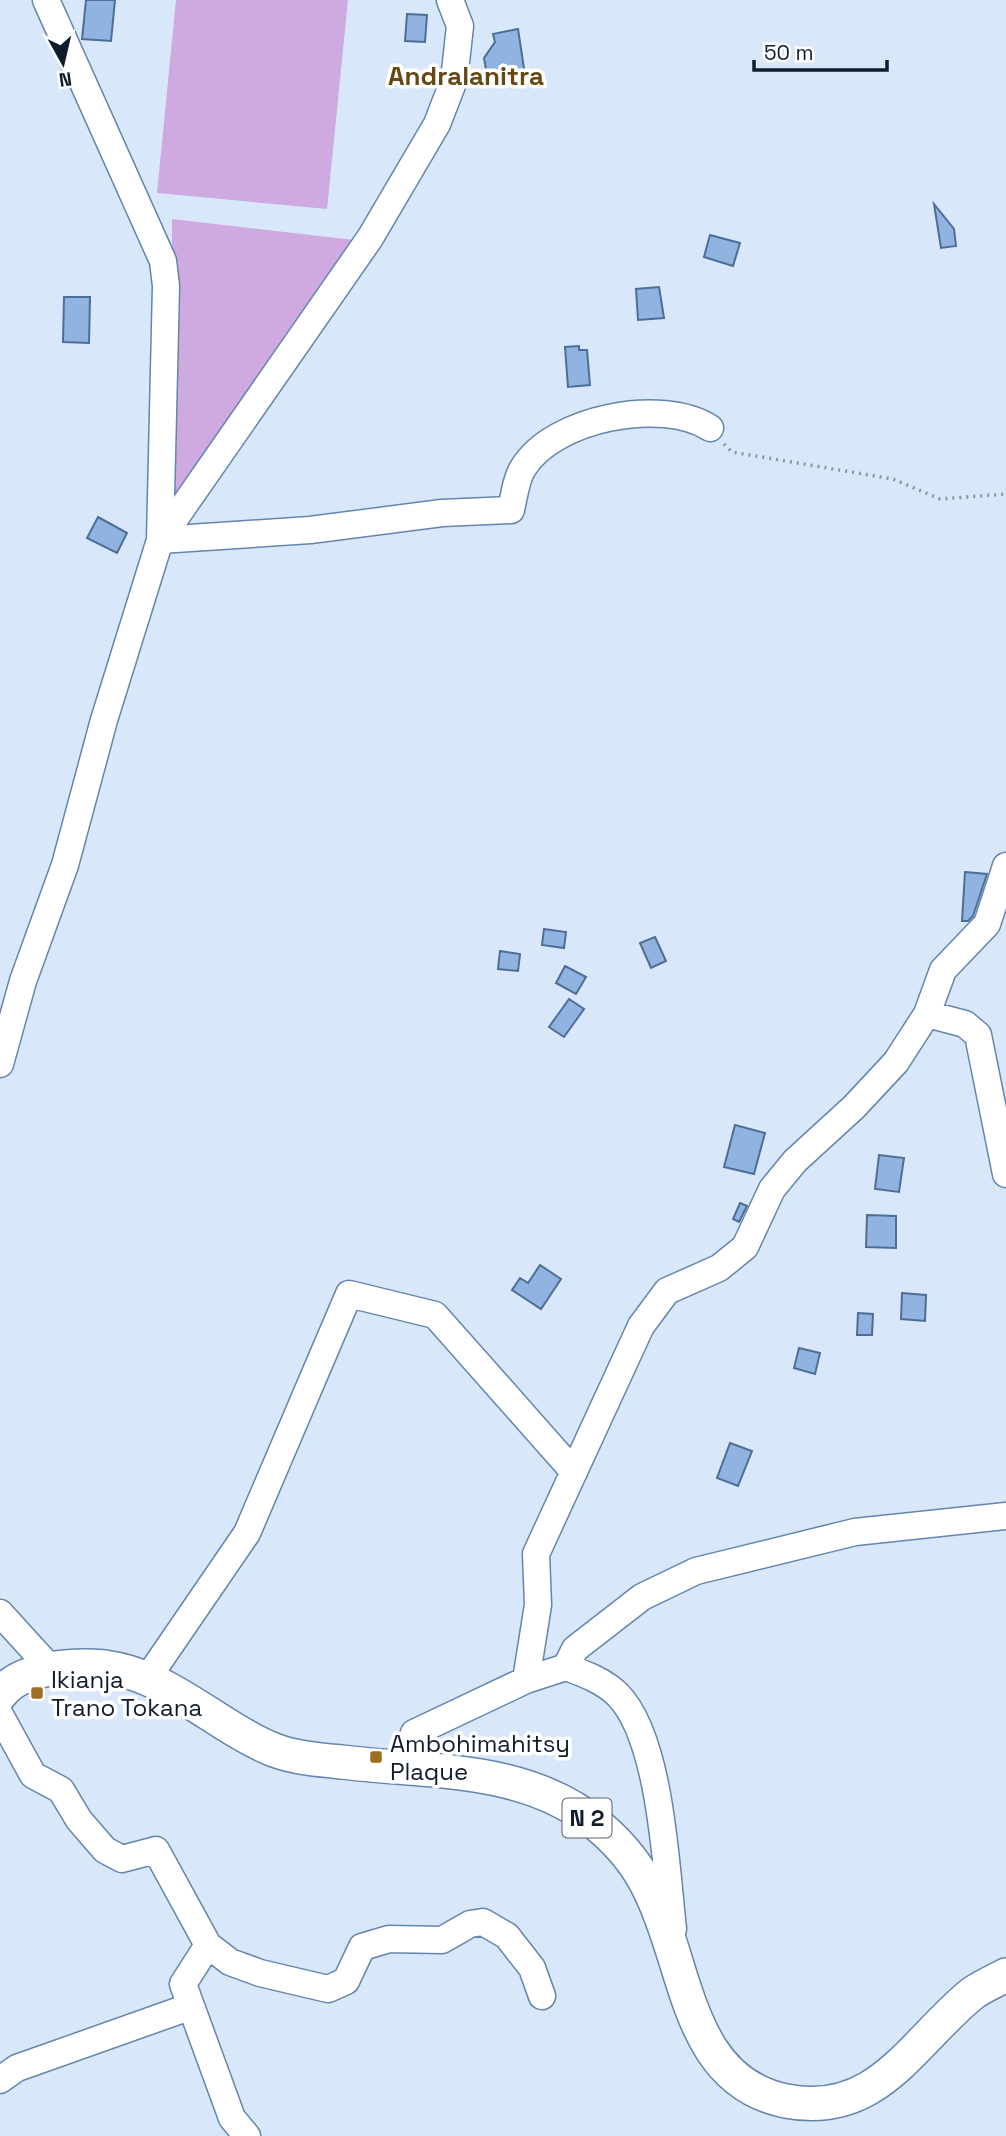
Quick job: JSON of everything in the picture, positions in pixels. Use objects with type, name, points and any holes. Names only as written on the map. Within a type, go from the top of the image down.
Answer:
[{"type":"main road","name":"N 2","points":[[0,1695],[7,1686],[51,1668],[105,1667],[146,1679],[275,1750],[315,1759],[493,1776],[551,1794],[600,1826],[628,1856],[651,1891],[678,1970],[711,2052],[734,2079],[785,2101],[818,2104],[854,2096],[887,2077],[974,1993],[1006,1975]]},
{"type":"street","points":[[0,1064],[23,981],[65,865],[104,720],[160,540],[166,286],[163,261],[47,0]]},
{"type":"street","points":[[160,540],[370,238],[437,124],[454,80],[460,26],[450,0]]},
{"type":"street","points":[[160,540],[310,530],[442,513],[510,510],[522,470],[550,440],[575,426],[598,420],[672,415],[696,419],[710,429]]},
{"type":"street","points":[[526,1680],[538,1605],[536,1555],[641,1326],[667,1291],[719,1268],[745,1247],[772,1189],[795,1161],[854,1107],[896,1062],[928,1014],[943,970],[987,924],[1006,866]]},
{"type":"street","points":[[928,1014],[965,1024],[978,1035],[1000,1109],[1006,1174]]},
{"type":"street","points":[[146,1679],[247,1533],[349,1294],[435,1315],[573,1472]]},
{"type":"street","points":[[566,1667],[575,1649],[642,1597],[695,1571],[855,1532],[1006,1516]]},
{"type":"street","points":[[0,1613],[51,1668]]},
{"type":"street","points":[[401,1768],[414,1733],[526,1680],[566,1667],[592,1676],[618,1695],[636,1722],[653,1773],[678,1970]]},
{"type":"street","points":[[0,1715],[33,1775],[61,1790],[79,1821],[105,1850],[122,1859],[156,1850],[208,1945],[230,1962],[250,1970],[328,1989],[346,1981],[362,1947],[388,1939],[442,1940],[470,1924],[483,1922],[508,1936],[533,1968],[542,1996]]},
{"type":"street","points":[[208,1945],[183,1984],[232,2118],[247,2136]]},
{"type":"street","points":[[0,2080],[17,2068],[190,2007]]},
{"type":"path","points":[[710,429],[732,452],[893,479],[940,499],[1006,494]]},
{"type":"shaded area","points":[[176,0],[348,0],[327,209],[157,193]]},
{"type":"shaded area","points":[[172,219],[363,241],[188,494],[172,493]]},
{"type":"building","points":[[86,0],[115,0],[111,41],[82,39]]},
{"type":"building","points":[[407,14],[427,15],[425,42],[405,41]]},
{"type":"building","points":[[518,29],[525,75],[488,81],[484,58],[495,42],[493,34]]},
{"type":"building","points":[[934,204],[954,229],[956,246],[941,248]]},
{"type":"building","points":[[710,235],[740,243],[733,266],[704,257]]},
{"type":"building","points":[[659,287],[664,318],[638,320],[636,289]]},
{"type":"building","points":[[64,297],[90,297],[89,343],[63,342]]},
{"type":"building","points":[[579,346],[579,350],[587,350],[590,385],[568,387],[565,347]]},
{"type":"building","points":[[98,517],[127,533],[117,553],[87,538]]},
{"type":"building","points":[[965,872],[987,874],[973,916],[968,921],[962,921]]},
{"type":"building","points":[[544,929],[566,932],[564,948],[542,945]]},
{"type":"building","points":[[655,937],[666,961],[651,968],[640,943]]},
{"type":"building","points":[[500,951],[520,954],[518,971],[498,969]]},
{"type":"building","points":[[565,966],[586,977],[576,994],[556,983]]},
{"type":"building","points":[[569,999],[584,1009],[564,1037],[549,1027]]},
{"type":"building","points":[[735,1125],[765,1133],[754,1174],[724,1167]]},
{"type":"building","points":[[879,1155],[904,1158],[899,1192],[875,1189]]},
{"type":"building","points":[[740,1203],[747,1206],[739,1222],[733,1219]]},
{"type":"building","points":[[867,1215],[896,1216],[896,1248],[866,1247]]},
{"type":"building","points":[[540,1265],[561,1279],[541,1309],[512,1290],[520,1278],[528,1283]]},
{"type":"building","points":[[902,1293],[926,1295],[925,1321],[901,1319]]},
{"type":"building","points":[[858,1313],[873,1314],[872,1335],[857,1335]]},
{"type":"building","points":[[799,1348],[820,1353],[815,1374],[794,1368]]},
{"type":"building","points":[[730,1443],[752,1451],[738,1486],[717,1478]]},
{"type":"place","name":"Ikianja Trano Tokana","points":[[37,1693]]},
{"type":"place","name":"Ambohimahitsy Plaque","points":[[376,1757]]},
{"type":"district","name":"Andralanitra","points":[[466,76]]}]
